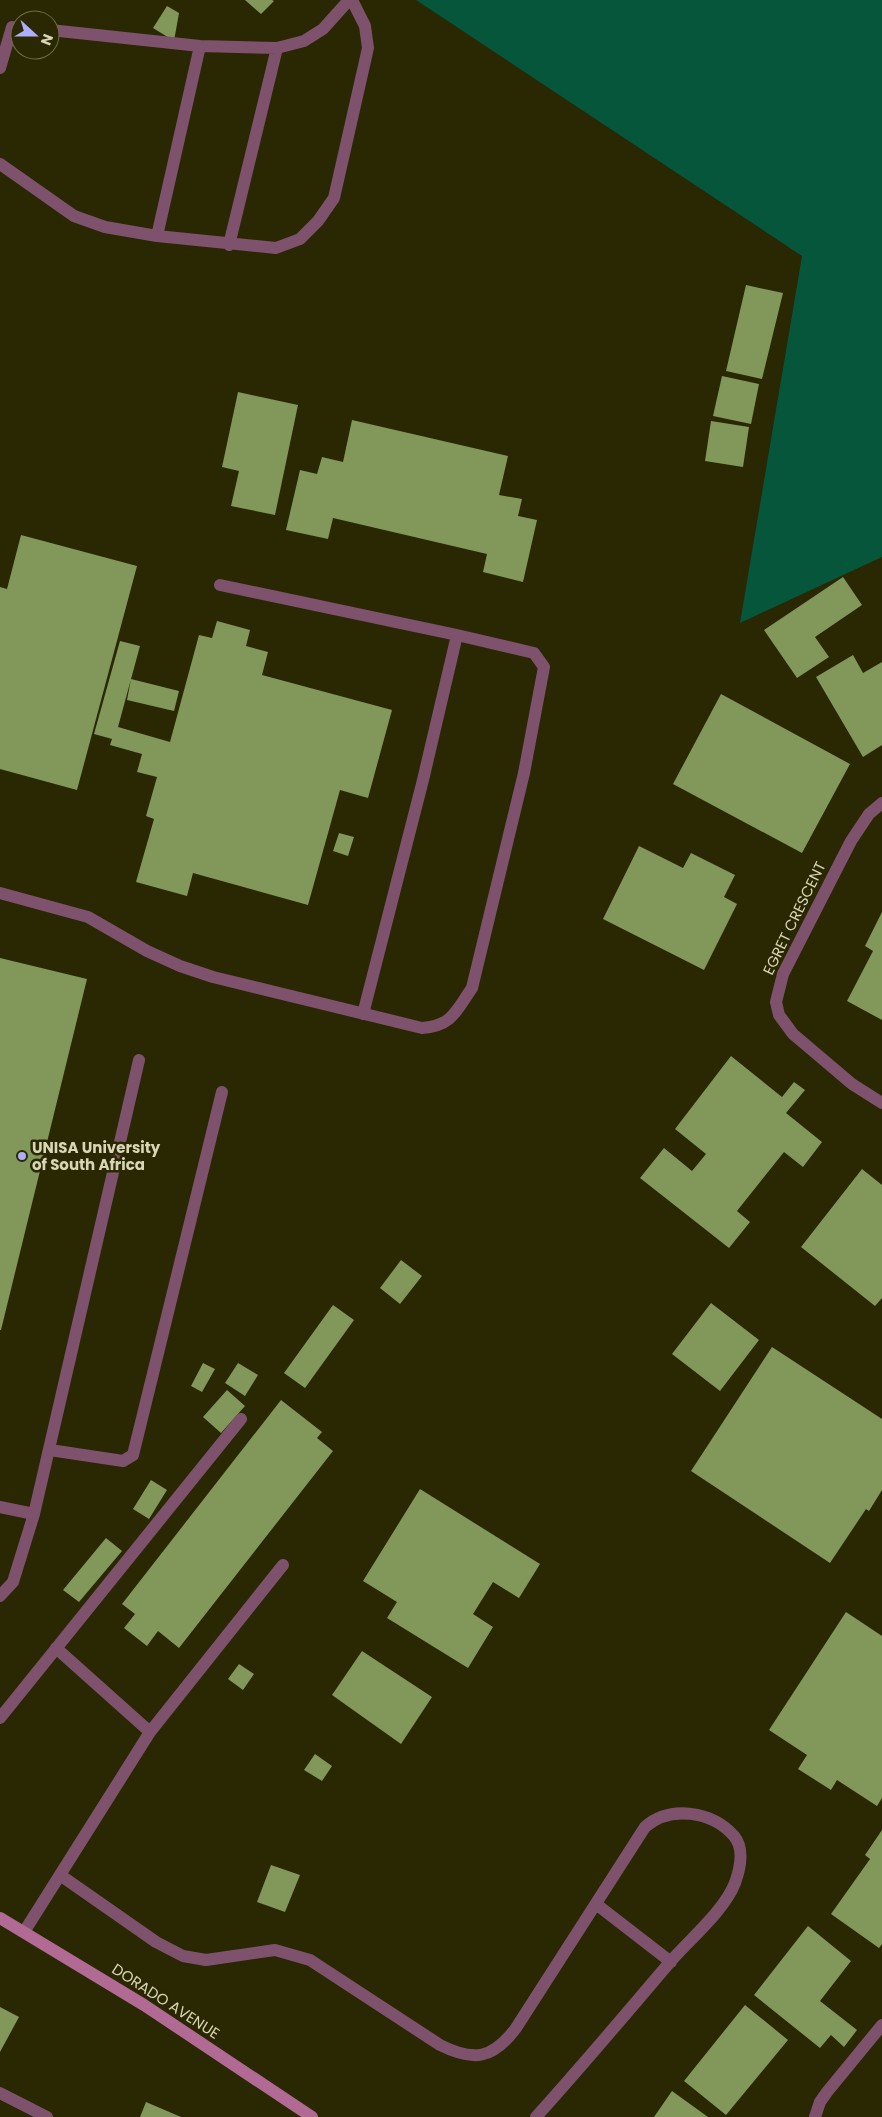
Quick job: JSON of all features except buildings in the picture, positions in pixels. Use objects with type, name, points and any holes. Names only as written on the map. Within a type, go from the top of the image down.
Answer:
[{"type":"street","points":[[0,164],[74,216],[105,227],[229,245],[276,248],[300,239],[318,221],[334,198],[368,48],[364,26],[350,0],[323,29],[304,41],[277,48],[200,46],[60,31]]},
{"type":"street","points":[[0,68],[10,30]]},
{"type":"street","points":[[157,236],[200,46]]},
{"type":"street","points":[[229,245],[277,48]]},
{"type":"street","points":[[0,893],[88,917],[147,951],[213,978],[422,1028],[439,1027],[453,1016],[472,988],[524,773],[544,667],[534,653],[220,585]]},
{"type":"street","points":[[363,1014],[423,780],[457,635]]},
{"type":"street","name":"EGRET CRESCENT","points":[[882,803],[869,814],[851,841],[783,974],[776,1002],[779,1015],[793,1034],[852,1084],[882,1103]]},
{"type":"street","points":[[0,1596],[13,1582],[34,1514],[139,1060]]},
{"type":"street","points":[[50,1450],[123,1461],[133,1454],[222,1092]]},
{"type":"street","points":[[0,1718],[242,1419]]},
{"type":"street","points":[[0,1507],[34,1514]]},
{"type":"street","points":[[24,1932],[150,1732],[283,1565]]},
{"type":"street","points":[[56,1648],[150,1732]]},
{"type":"street","points":[[60,1875],[175,1953],[206,1960],[275,1950],[310,1960],[417,2032],[456,2053],[469,2056],[482,2055],[496,2051],[507,2041],[645,1827],[655,1818],[671,1814],[689,1813],[712,1822],[735,1837],[741,1866],[734,1886],[717,1909],[618,2026],[536,2117]]},
{"type":"street","points":[[596,1904],[671,1962]]},
{"type":"street","name":"DORADO AVENUE","points":[[0,1918],[144,2005],[312,2117]]},
{"type":"street","points":[[815,2117],[820,2102],[827,2092],[882,2025]]},
{"type":"street","points":[[0,2092],[48,2117]]},
{"type":"green space","points":[[416,0],[882,0],[882,557],[740,623],[802,256]]},
{"type":"place","name":"UNISA University of South Africa","points":[[22,1156]]}]
